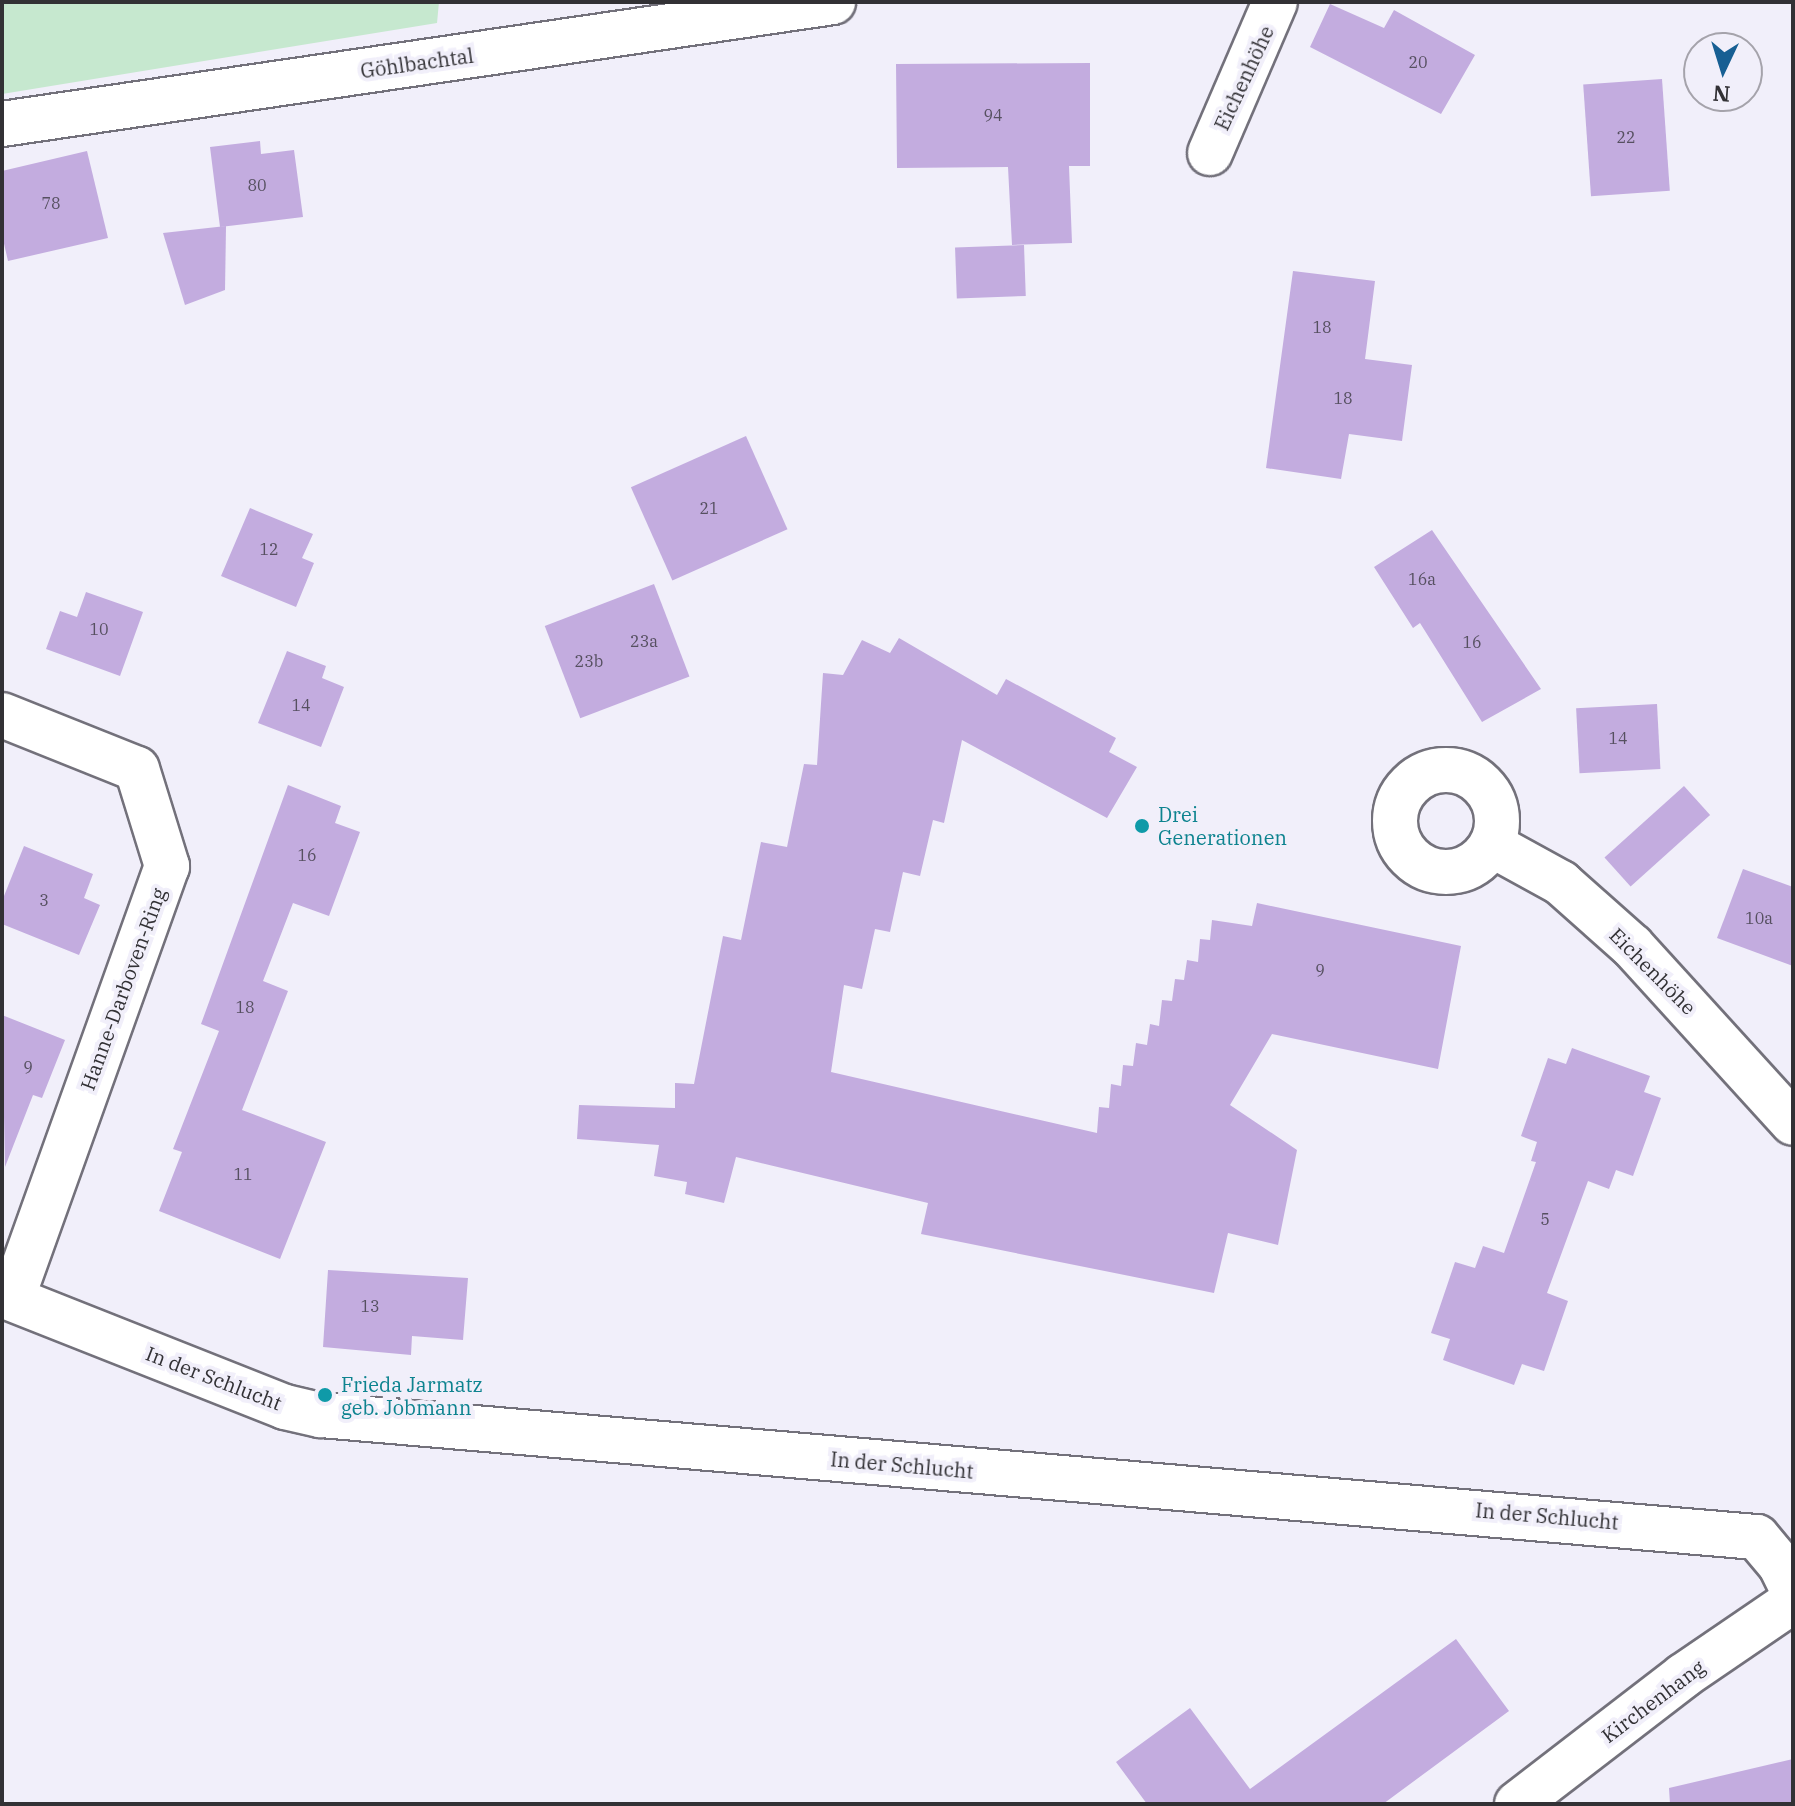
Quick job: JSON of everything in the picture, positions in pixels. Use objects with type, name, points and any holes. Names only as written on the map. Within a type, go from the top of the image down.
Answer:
[{"type":"street","name":"Göhlbachtal","points":[[2,124],[833,2]]},
{"type":"street","name":"Eichenhöhe","points":[[1210,153],[1275,2]]},
{"type":"street","name":"Hanne-Darboven-Ring","points":[[2,715],[137,769],[167,866],[7,1296]]},
{"type":"street","name":"Eichenhöhe","points":[[1492,845],[1561,883],[1632,946],[1793,1123]]},
{"type":"street","name":"In der Schlucht","points":[[7,1296],[285,1407],[385,1424],[1757,1537],[1780,1564],[1793,1591]]},
{"type":"street","name":"Kirchenhang","points":[[1517,1804],[1683,1676],[1793,1601]]},
{"type":"green space","points":[[2,2],[439,2],[437,23],[2,94]]},
{"type":"building","points":[[1330,4],[1384,28],[1394,10],[1475,55],[1441,114],[1310,47]]},
{"type":"building","points":[[1090,63],[1090,166],[1069,166],[1072,243],[1012,245],[1008,167],[897,168],[896,64]]},
{"type":"building","points":[[1662,79],[1670,191],[1591,196],[1583,85]]},
{"type":"building","points":[[260,141],[261,154],[294,150],[303,217],[220,227],[210,147]]},
{"type":"building","points":[[87,151],[108,238],[8,261],[2,235],[2,171]]},
{"type":"building","points":[[226,226],[225,290],[185,305],[163,233]]},
{"type":"building","points":[[1024,245],[1026,296],[957,298],[955,247]]},
{"type":"building","points":[[1293,271],[1375,281],[1365,359],[1412,365],[1402,441],[1349,434],[1341,479],[1266,468]]},
{"type":"building","points":[[746,436],[787,529],[672,580],[631,487]]},
{"type":"building","points":[[250,508],[313,534],[302,558],[314,563],[296,607],[221,576]]},
{"type":"building","points":[[1432,530],[1541,689],[1482,722],[1420,623],[1413,628],[1374,567]]},
{"type":"building","points":[[654,584],[689,676],[580,718],[545,626]]},
{"type":"building","points":[[86,592],[143,612],[120,676],[46,649],[60,611],[77,617]]},
{"type":"building","points":[[899,638],[997,695],[1006,679],[1116,738],[1109,752],[1137,767],[1107,818],[962,740],[944,823],[933,820],[920,876],[903,872],[890,932],[875,929],[862,989],[844,985],[831,1072],[1097,1133],[1099,1107],[1109,1108],[1111,1084],[1121,1086],[1123,1065],[1133,1066],[1136,1043],[1147,1045],[1150,1024],[1159,1026],[1162,1000],[1172,1001],[1175,979],[1184,980],[1187,960],[1198,962],[1200,939],[1210,940],[1212,920],[1252,926],[1257,903],[1461,946],[1438,1069],[1272,1034],[1230,1105],[1297,1150],[1278,1245],[1228,1233],[1214,1293],[921,1234],[928,1203],[736,1157],[724,1203],[685,1194],[687,1182],[654,1176],[659,1145],[577,1139],[579,1105],[675,1108],[675,1083],[694,1084],[723,936],[741,940],[761,842],[787,847],[804,764],[817,765],[823,673],[843,675],[862,640],[890,653]]},
{"type":"building","points":[[287,651],[326,666],[322,678],[344,687],[321,747],[258,723]]},
{"type":"building","points":[[1657,704],[1660,769],[1580,773],[1576,708]]},
{"type":"building","points":[[288,785],[341,806],[335,823],[360,832],[329,916],[293,903],[263,981],[288,991],[242,1110],[326,1142],[280,1259],[159,1211],[182,1152],[173,1149],[219,1031],[201,1024]]},
{"type":"building","points":[[1684,786],[1710,815],[1631,887],[1604,858]]},
{"type":"building","points":[[24,846],[93,874],[84,898],[100,905],[79,955],[2,924],[2,901]]},
{"type":"building","points":[[1743,869],[1793,887],[1793,966],[1717,938]]},
{"type":"building","points":[[2,1015],[65,1040],[42,1098],[33,1095],[5,1167]]},
{"type":"building","points":[[1572,1048],[1650,1076],[1644,1092],[1661,1098],[1633,1176],[1616,1170],[1609,1189],[1588,1181],[1547,1293],[1568,1301],[1544,1371],[1522,1364],[1514,1385],[1443,1360],[1450,1339],[1431,1333],[1455,1262],[1475,1268],[1483,1246],[1504,1253],[1536,1162],[1531,1161],[1537,1142],[1521,1136],[1548,1058],[1566,1064]]},
{"type":"building","points":[[328,1270],[468,1278],[463,1340],[412,1336],[411,1355],[323,1347]]},
{"type":"building","points":[[1456,1639],[1509,1711],[1383,1804],[1147,1804],[1116,1762],[1190,1708],[1250,1789]]},
{"type":"building","points":[[1793,1759],[1793,1804],[1670,1804],[1669,1788]]},
{"type":"place","name":"Drei Generationen","points":[[1142,826]]},
{"type":"place","name":"Frieda Jarmatz geb. Jobmann","points":[[325,1395]]}]
